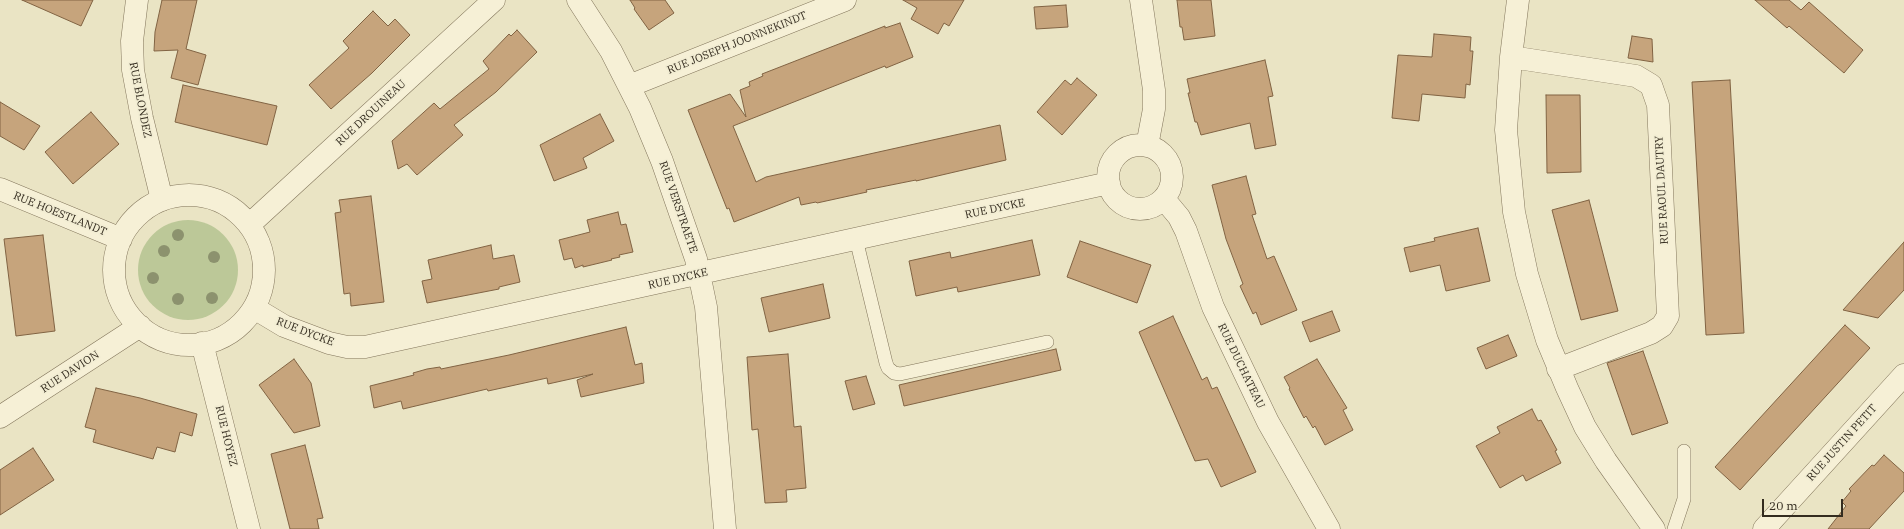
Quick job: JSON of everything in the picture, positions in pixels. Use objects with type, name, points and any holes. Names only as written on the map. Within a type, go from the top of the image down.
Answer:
[{"type":"street","name":"RUE BLONDEZ","points":[[137,0],[132,41],[133,70],[142,118],[162,200]]},
{"type":"street","name":"RUE DROUINEAU","points":[[249,225],[494,0]]},
{"type":"street","name":"RUE VERSTRAETE","points":[[578,0],[611,51],[630,86],[660,155],[687,230],[700,274],[706,307],[725,529]]},
{"type":"street","name":"RUE JOSEPH JOONNEKINDT","points":[[630,86],[845,0]]},
{"type":"street","points":[[1142,0],[1154,90],[1154,109],[1147,146]]},
{"type":"street","points":[[1518,0],[1511,57],[1506,130],[1514,212],[1535,302],[1558,369],[1585,427],[1598,450],[1654,529]]},
{"type":"street","name":"RUE RAOUL DAUTRY","points":[[1511,57],[1636,76],[1651,85],[1658,105],[1668,316],[1662,326],[1651,334],[1558,369]]},
{"type":"street","points":[[1131,146],[1147,146],[1162,153],[1167,160],[1172,171],[1172,184],[1164,199],[1150,208],[1134,209],[1126,206],[1116,198],[1109,183],[1108,176],[1111,164],[1120,152],[1131,146]]},
{"type":"street","name":"RUE DYCKE","points":[[254,308],[284,326],[329,343],[347,347],[366,347],[1109,183]]},
{"type":"street","name":"RUE HOESTLANDT","points":[[0,190],[120,239]]},
{"type":"street","points":[[190,195],[210,198],[223,203],[234,210],[249,225],[260,244],[264,266],[262,288],[254,308],[245,319],[229,333],[216,340],[202,343],[182,344],[169,342],[156,337],[140,326],[126,311],[116,286],[114,265],[120,239],[128,226],[149,206],[162,200],[190,195]]},
{"type":"street","name":"RUE DUCHATEAU","points":[[1164,199],[1178,217],[1186,231],[1213,307],[1268,422],[1329,529]]},
{"type":"street","name":"RUE DAVION","points":[[0,418],[140,326]]},
{"type":"street","name":"RUE HOYEZ","points":[[202,343],[250,529]]},
{"type":"street","name":"RUE JUSTIN PETIT","points":[[1764,529],[1904,375]]},
{"type":"lane","points":[[856,239],[886,363],[888,368],[894,373],[900,374],[1047,342]]},
{"type":"lane","points":[[1674,529],[1684,499],[1684,451]]},
{"type":"green space","points":[[178,220],[198,220],[207,223],[224,234],[235,251],[238,260],[238,280],[235,289],[224,306],[207,317],[198,320],[178,320],[160,312],[152,306],[146,298],[138,280],[138,260],[146,242],[152,234],[160,228]]},
{"type":"building","points":[[22,0],[93,0],[81,26]]},
{"type":"building","points":[[162,0],[197,0],[186,49],[206,55],[198,85],[171,78],[178,50],[154,51],[155,32]]},
{"type":"building","points":[[630,0],[665,0],[674,13],[649,30],[634,9],[635,8]]},
{"type":"building","points":[[903,0],[964,0],[949,26],[944,23],[938,34],[911,19],[917,8]]},
{"type":"building","points":[[1177,0],[1211,0],[1215,36],[1184,40],[1182,27],[1180,27]]},
{"type":"building","points":[[1755,0],[1789,0],[1801,10],[1809,2],[1863,50],[1844,73],[1789,26],[1787,28]]},
{"type":"building","points":[[1066,5],[1068,27],[1036,29],[1034,7]]},
{"type":"building","points":[[373,11],[388,26],[395,19],[410,35],[372,73],[331,109],[309,85],[349,48],[343,41]]},
{"type":"building","points":[[900,23],[913,57],[886,68],[885,66],[733,126],[756,182],[766,177],[1000,125],[1006,160],[916,181],[866,190],[867,192],[817,203],[801,205],[799,197],[734,222],[729,208],[727,209],[688,110],[730,94],[746,117],[740,90],[750,86],[749,82],[763,76],[762,74],[885,26],[885,28]]},
{"type":"building","points":[[517,30],[537,52],[496,92],[454,125],[463,135],[417,175],[407,164],[398,169],[392,141],[434,103],[440,109],[489,69],[483,61],[509,34],[511,36]]},
{"type":"building","points":[[1434,34],[1471,37],[1470,51],[1473,51],[1470,85],[1466,84],[1465,98],[1422,94],[1419,121],[1392,118],[1398,55],[1432,57]]},
{"type":"building","points":[[1632,36],[1652,39],[1653,62],[1628,58]]},
{"type":"building","points":[[1265,60],[1273,96],[1268,97],[1276,145],[1255,149],[1250,123],[1201,135],[1197,122],[1195,122],[1188,93],[1190,93],[1187,79]]},
{"type":"building","points":[[1077,78],[1097,95],[1062,135],[1037,112],[1065,80],[1071,85]]},
{"type":"building","points":[[1730,80],[1744,333],[1706,335],[1692,82]]},
{"type":"building","points":[[183,85],[277,106],[267,145],[175,122]]},
{"type":"building","points":[[1546,95],[1580,95],[1581,172],[1547,173]]},
{"type":"building","points":[[0,102],[40,126],[24,150],[0,136]]},
{"type":"building","points":[[91,112],[119,144],[73,184],[45,152]]},
{"type":"building","points":[[600,114],[614,141],[583,158],[587,168],[554,181],[540,145]]},
{"type":"building","points":[[1246,176],[1256,214],[1252,215],[1267,259],[1274,256],[1297,310],[1261,325],[1256,312],[1253,314],[1240,286],[1243,284],[1226,239],[1212,185]]},
{"type":"building","points":[[371,196],[384,302],[351,306],[350,293],[344,294],[335,213],[341,212],[339,200]]},
{"type":"building","points":[[1589,200],[1618,311],[1581,320],[1552,210]]},
{"type":"building","points":[[618,212],[621,225],[626,224],[633,252],[619,255],[620,257],[611,259],[612,260],[583,267],[583,265],[575,268],[572,258],[564,260],[559,240],[590,232],[587,220]]},
{"type":"building","points":[[1478,228],[1490,281],[1446,291],[1440,265],[1410,272],[1404,248],[1435,241],[1434,238]]},
{"type":"building","points":[[43,235],[55,331],[16,336],[4,239]]},
{"type":"building","points":[[1032,240],[1040,275],[958,292],[957,287],[916,296],[909,261],[950,252],[951,258]]},
{"type":"building","points":[[1080,241],[1151,265],[1137,303],[1067,277]]},
{"type":"building","points":[[1904,242],[1904,290],[1878,318],[1843,310]]},
{"type":"building","points":[[491,245],[493,259],[514,255],[520,282],[499,287],[499,289],[427,303],[422,281],[432,279],[428,260]]},
{"type":"building","points":[[823,284],[830,318],[769,332],[761,298]]},
{"type":"building","points":[[1332,311],[1340,331],[1310,342],[1302,322]]},
{"type":"building","points":[[1173,316],[1202,380],[1207,377],[1212,389],[1217,387],[1256,472],[1221,487],[1208,459],[1195,461],[1139,332]]},
{"type":"building","points":[[1845,325],[1870,348],[1740,490],[1715,467]]},
{"type":"building","points":[[626,327],[635,365],[642,363],[644,383],[581,397],[577,380],[593,374],[548,384],[547,378],[488,391],[487,389],[403,409],[401,401],[374,408],[370,386],[414,375],[413,373],[427,369],[440,367],[441,369],[509,355]]},
{"type":"building","points":[[1508,335],[1517,356],[1486,369],[1477,348]]},
{"type":"building","points":[[1056,349],[1061,370],[904,406],[899,385]]},
{"type":"building","points":[[1643,351],[1668,423],[1632,435],[1607,363]]},
{"type":"building","points":[[788,354],[794,427],[801,426],[806,488],[786,490],[787,502],[765,503],[758,429],[752,430],[747,357]]},
{"type":"building","points":[[294,359],[311,383],[320,426],[294,433],[259,385]]},
{"type":"building","points":[[1317,359],[1347,408],[1343,410],[1353,430],[1325,445],[1315,426],[1313,428],[1306,416],[1304,418],[1284,377]]},
{"type":"building","points":[[866,376],[875,404],[853,410],[845,381]]},
{"type":"building","points":[[96,388],[140,398],[197,414],[192,436],[180,432],[175,452],[157,447],[153,459],[93,442],[96,430],[85,427]]},
{"type":"building","points":[[1532,409],[1538,421],[1541,420],[1557,450],[1555,451],[1561,463],[1526,481],[1523,475],[1500,488],[1476,446],[1500,433],[1497,427]]},
{"type":"building","points":[[305,445],[323,518],[317,519],[319,529],[290,529],[271,454]]},
{"type":"building","points":[[33,448],[54,480],[0,515],[0,470]]},
{"type":"building","points":[[1884,455],[1904,473],[1904,491],[1869,529],[1828,529],[1846,506],[1842,502],[1851,491],[1849,489]]}]
